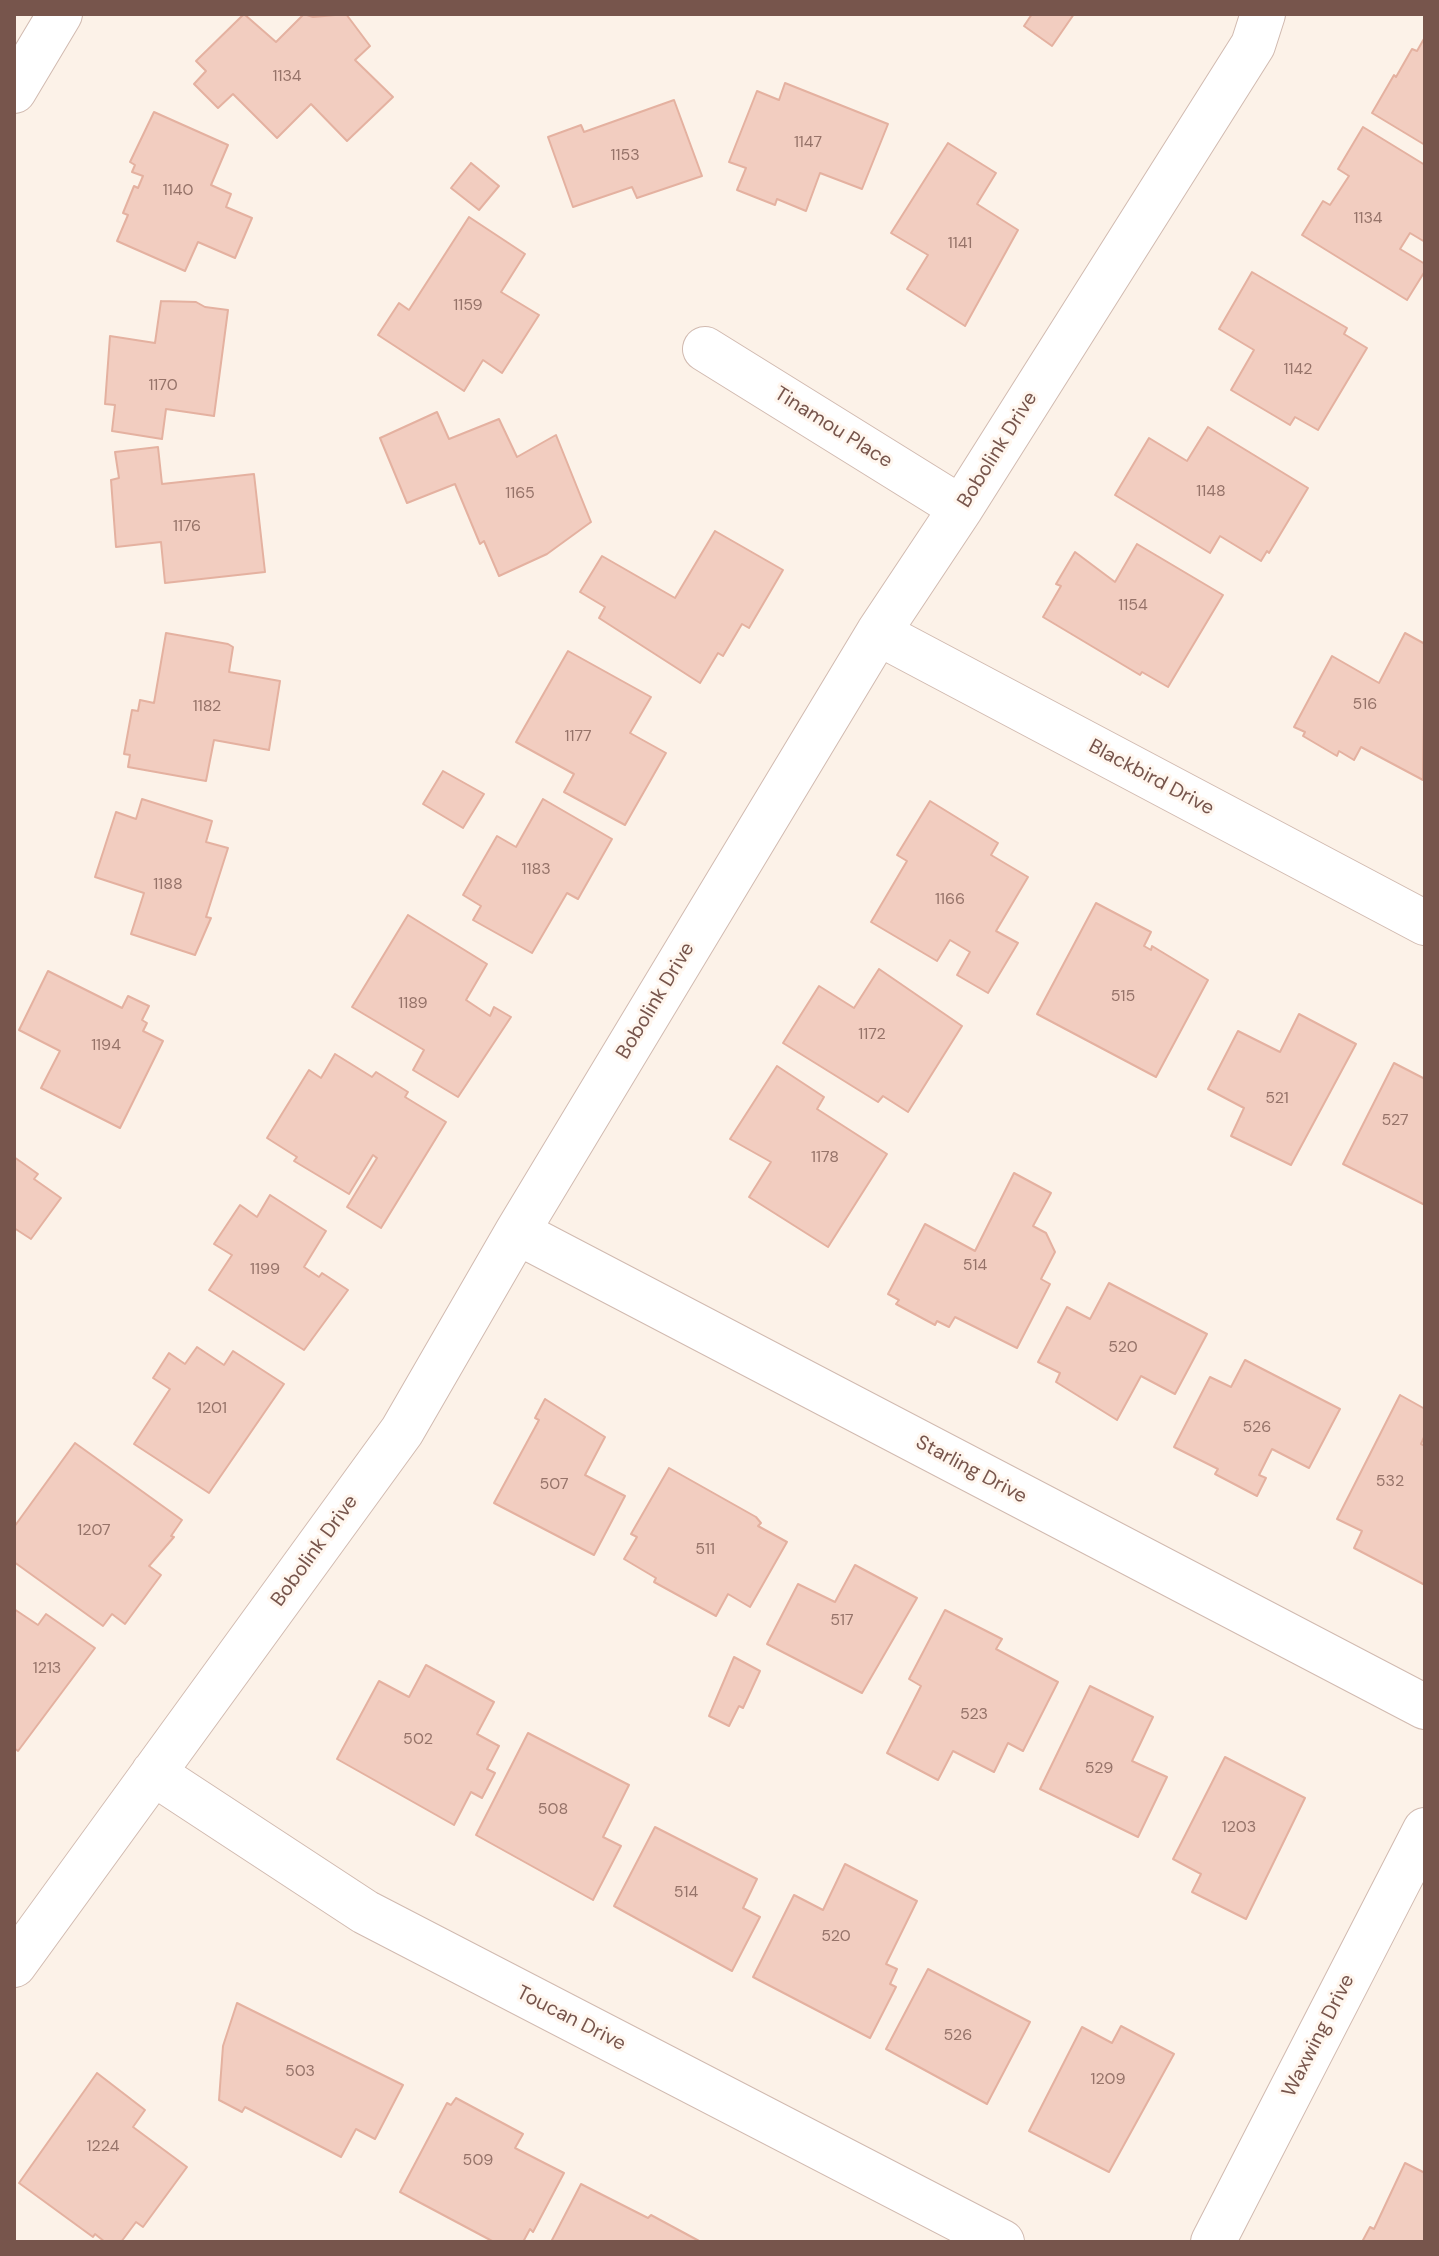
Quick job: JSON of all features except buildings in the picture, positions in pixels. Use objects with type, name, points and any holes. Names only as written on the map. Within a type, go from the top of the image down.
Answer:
[{"type":"street","points":[[14,91],[60,14]]},
{"type":"street","name":"Bobolink Drive","points":[[14,1965],[402,1431],[517,1232],[878,633],[961,508],[1253,45],[1263,14]]},
{"type":"street","name":"Tinamou Place","points":[[705,349],[961,508]]},
{"type":"street","name":"Blackbird Drive","points":[[878,633],[1425,923]]},
{"type":"street","name":"Starling Drive","points":[[517,1232],[1425,1707]]},
{"type":"street","name":"Toucan Drive","points":[[153,1773],[365,1912],[1002,2242]]},
{"type":"street","name":"Waxwing Drive","points":[[1213,2242],[1425,1830]]}]
